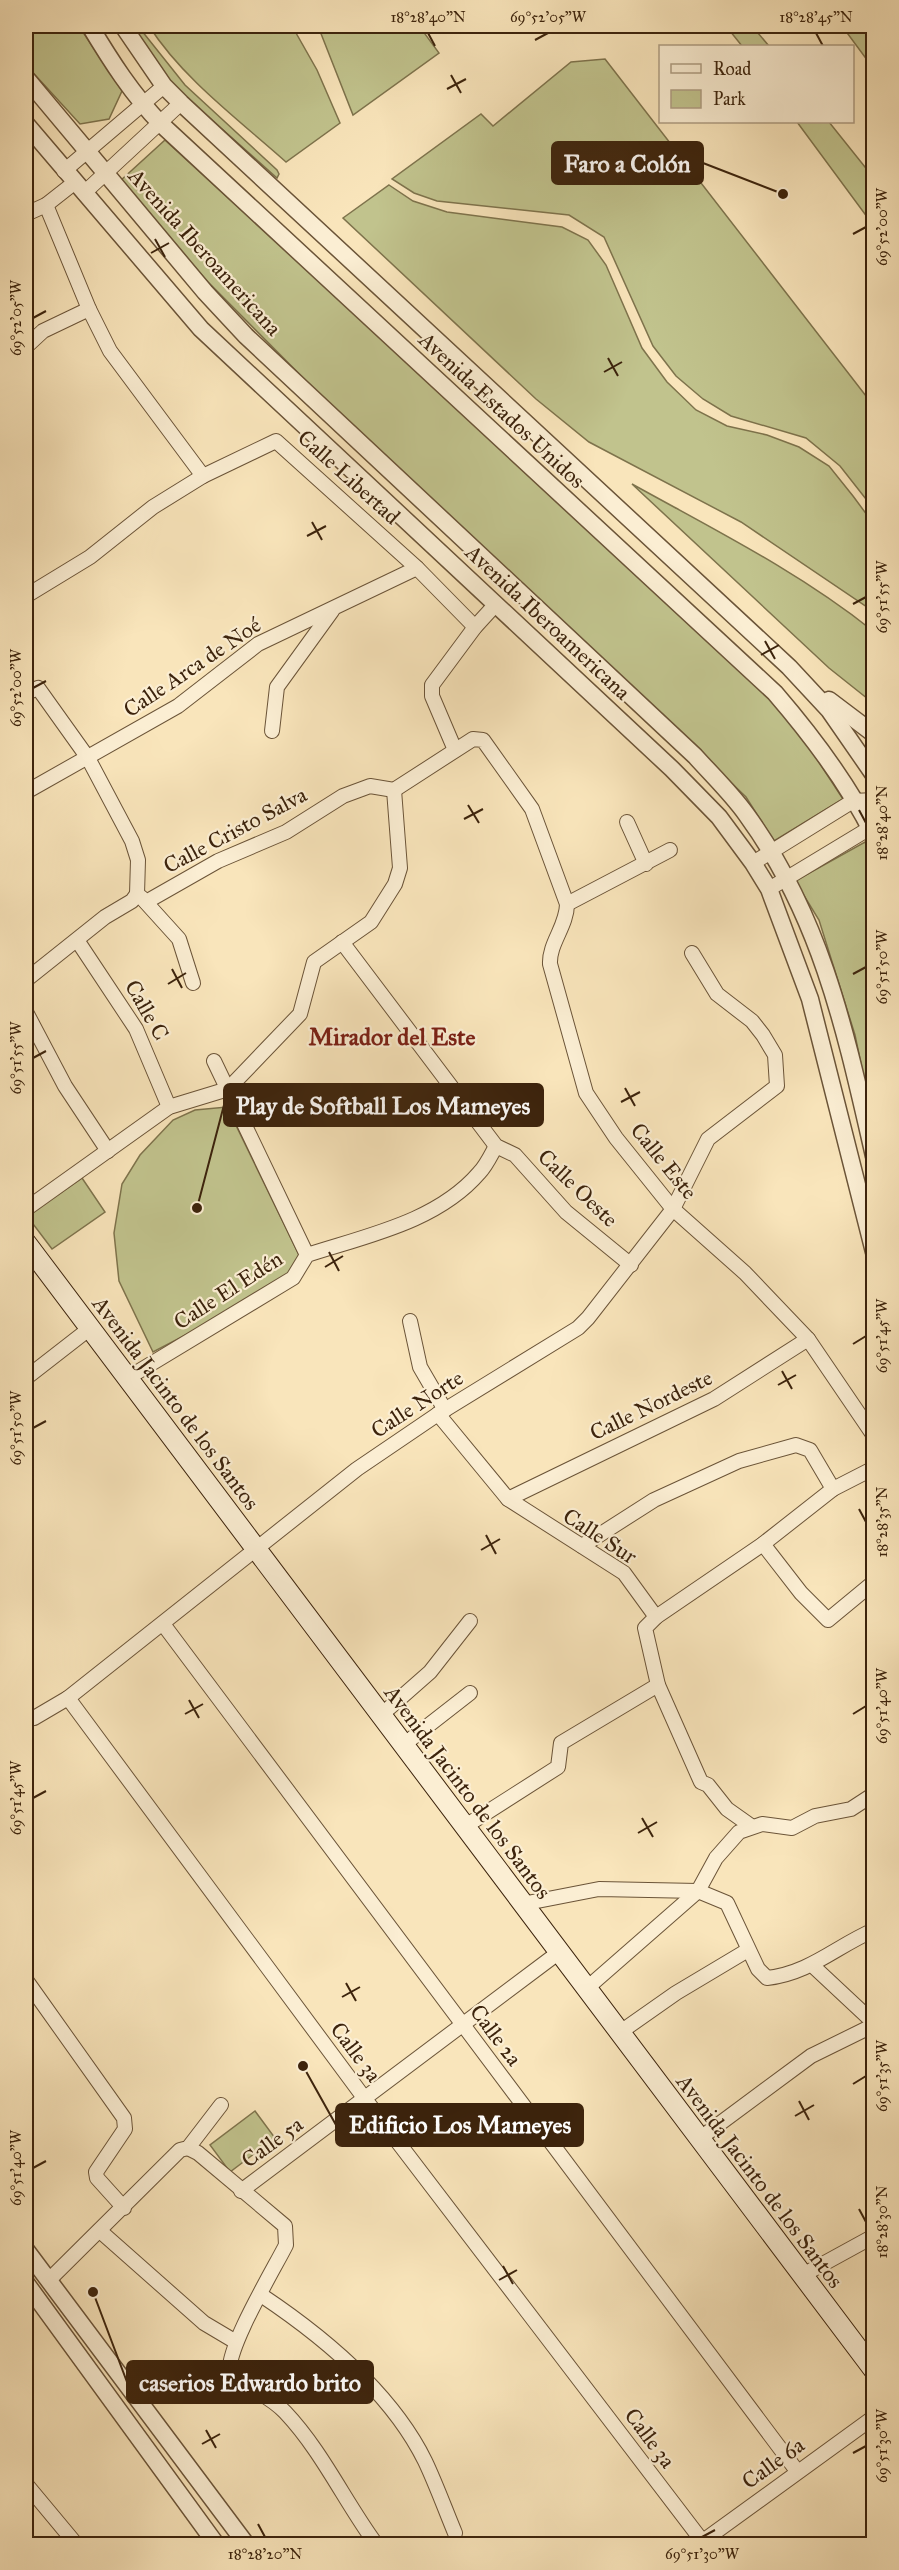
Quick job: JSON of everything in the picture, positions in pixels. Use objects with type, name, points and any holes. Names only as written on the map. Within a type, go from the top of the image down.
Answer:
[{"type":"main road","name":"Avenida Jacinto de los Santos","points":[[26,1243],[126,1379],[257,1547],[402,1746],[873,2370]]},
{"type":"street","name":"Avenida Estados Unidos","points":[[90,26],[114,66],[143,106],[161,124],[775,693],[801,724],[872,829]]},
{"type":"street","name":"Avenida Estados Unidos","points":[[123,26],[164,86],[181,103],[789,667],[829,711],[873,775]]},
{"type":"street","name":"Avenida Iberoamericana","points":[[26,78],[205,292],[246,336],[695,756],[746,813],[786,879],[813,934],[833,987],[873,1156]]},
{"type":"street","points":[[74,182],[88,152],[164,86]]},
{"type":"street","points":[[26,214],[46,205],[74,182],[105,174],[181,103]]},
{"type":"street","name":"Avenida Iberoamericana","points":[[26,124],[201,329],[672,769],[719,817],[769,889],[810,999],[873,1252]]},
{"type":"street","points":[[46,205],[89,309],[115,358],[204,476]]},
{"type":"street","points":[[28,344],[43,331],[89,309]]},
{"type":"street","name":"Calle Libertad","points":[[26,596],[90,557],[153,507],[204,476],[277,441],[417,568],[475,627]]},
{"type":"street","name":"Calle Arca de Noé","points":[[26,792],[189,698],[258,644],[417,568]]},
{"type":"street","points":[[455,750],[432,696],[432,685],[475,627],[496,604]]},
{"type":"street","points":[[272,731],[278,685],[333,609]]},
{"type":"street","points":[[789,667],[873,734]]},
{"type":"street","points":[[26,693],[38,688],[88,758],[135,847],[141,898],[179,939],[194,983]]},
{"type":"street","points":[[26,1209],[169,1107],[228,1089],[300,1014],[314,963],[371,922],[399,875],[394,790],[455,750],[479,738],[485,741],[502,764],[532,809],[567,904],[670,850]]},
{"type":"street","name":"Calle Cristo Salva","points":[[26,980],[105,917],[132,901],[286,832],[343,796],[370,786],[394,790]]},
{"type":"street","points":[[753,863],[853,801],[873,800]]},
{"type":"street","points":[[627,822],[646,864]]},
{"type":"street","points":[[769,889],[872,829]]},
{"type":"street","name":"Calle Este","points":[[567,904],[567,918],[550,955],[550,964],[586,1093],[616,1138],[673,1209],[745,1273],[808,1339],[873,1436]]},
{"type":"street","name":"Calle C","points":[[76,940],[136,1029],[169,1107]]},
{"type":"street","name":"Calle Oeste","points":[[342,942],[496,1146],[515,1155],[566,1212],[631,1265]]},
{"type":"street","name":"Calle Norte","points":[[26,1719],[34,1718],[68,1698],[357,1469],[442,1412],[578,1328],[631,1265],[673,1209],[708,1139],[777,1086],[775,1053],[752,1021],[717,994],[692,953]]},
{"type":"street","points":[[26,1012],[65,1086],[108,1151]]},
{"type":"street","points":[[214,1061],[307,1255]]},
{"type":"street","name":"Calle El Edén","points":[[126,1379],[293,1278],[307,1255],[407,1223],[438,1206],[474,1180],[496,1146]]},
{"type":"street","name":"Calle Sur","points":[[410,1321],[420,1367],[442,1412],[508,1499],[537,1520],[626,1575],[656,1617]]},
{"type":"street","points":[[26,1378],[89,1329]]},
{"type":"street","name":"Calle Nordeste","points":[[508,1499],[714,1399],[808,1339]]},
{"type":"street","points":[[582,1546],[654,1500],[739,1461],[796,1444],[810,1450],[833,1489]]},
{"type":"street","points":[[751,1826],[727,1809],[708,1785],[704,1784],[691,1762],[658,1685],[645,1628],[656,1617],[763,1544],[833,1489],[873,1468]]},
{"type":"street","points":[[763,1544],[801,1593],[828,1620],[873,1582]]},
{"type":"street","points":[[380,1716],[430,1672],[470,1621]]},
{"type":"street","name":"Calle 2a","points":[[163,1623],[462,2026],[797,2471]]},
{"type":"street","points":[[464,1827],[558,1767],[561,1743],[658,1685]]},
{"type":"street","points":[[402,1746],[470,1693]]},
{"type":"street","name":"Calle 3a","points":[[68,1698],[365,2099],[701,2543]]},
{"type":"street","points":[[586,1989],[698,1891],[724,1847],[739,1832],[751,1826],[792,1828],[815,1816],[848,1810],[873,1794]]},
{"type":"street","points":[[522,1904],[598,1889],[698,1891],[728,1903],[748,1950],[758,1969],[767,1978],[813,1965],[848,1941],[873,1930]]},
{"type":"street","points":[[619,2033],[676,1994],[748,1950]]},
{"type":"street","name":"Calle 5a","points":[[241,2191],[558,1953]]},
{"type":"street","points":[[699,2139],[811,2056],[873,2024],[813,1965]]},
{"type":"street","points":[[26,1980],[124,2118],[125,2129],[96,2172],[97,2178],[124,2208]]},
{"type":"street","points":[[49,2280],[180,2150],[188,2148],[221,2105]]},
{"type":"street","points":[[188,2148],[285,2226],[288,2235],[286,2245],[236,2343],[230,2360],[230,2373],[267,2395],[286,2412],[376,2544]]},
{"type":"street","points":[[100,2231],[204,2323],[236,2343]]},
{"type":"street","points":[[801,2276],[873,2236]]},
{"type":"street","points":[[26,2250],[246,2544]]},
{"type":"street","points":[[26,2283],[216,2544]]},
{"type":"street","points":[[261,2295],[299,2321],[362,2376],[399,2421],[424,2459],[455,2533]]},
{"type":"street","name":"Calle 6a","points":[[701,2543],[873,2416]]},
{"type":"street","points":[[26,2484],[76,2544]]},
{"type":"green space","points":[[26,26],[79,26],[122,91],[109,119],[80,124],[26,65]]},
{"type":"green space","points":[[129,26],[138,26],[185,85],[277,170],[279,174],[277,178],[179,91],[148,56]]},
{"type":"green space","points":[[149,26],[292,26],[317,70],[340,123],[286,162],[195,81],[178,64]]},
{"type":"green space","points":[[318,26],[436,26],[425,34],[439,53],[353,115]]},
{"type":"green space","points":[[726,26],[752,26],[768,45],[741,45]]},
{"type":"green space","points":[[842,26],[871,26],[873,30],[873,68]]},
{"type":"green space","points":[[605,59],[873,405],[873,508],[840,466],[806,438],[731,416],[703,399],[676,376],[653,346],[604,237],[569,215],[437,201],[414,193],[392,179],[481,114],[493,126],[571,62]]},
{"type":"green space","points":[[798,123],[830,123],[873,177],[873,225]]},
{"type":"green space","points":[[165,140],[788,715],[843,799],[774,841],[746,797],[583,640],[335,410],[208,282],[120,181]]},
{"type":"green space","points":[[389,185],[413,201],[447,212],[562,227],[588,240],[606,265],[642,348],[667,382],[696,410],[727,426],[767,435],[799,447],[829,466],[853,496],[873,523],[873,611],[741,522],[589,442],[536,399],[343,218]]},
{"type":"green space","points":[[632,484],[786,571],[873,631],[873,703],[829,668]]},
{"type":"green space","points":[[865,842],[873,858],[873,1122],[855,1035],[819,920],[795,881]]},
{"type":"green space","points":[[227,1107],[301,1259],[291,1280],[153,1352],[119,1281],[114,1233],[122,1184],[140,1155],[173,1120],[195,1110]]},
{"type":"green space","points":[[82,1178],[105,1212],[52,1249],[27,1216]]},
{"type":"green space","points":[[255,2111],[275,2138],[230,2172],[210,2145]]},
{"type":"place","name":"Faro a Colón","points":[[783,194]]},
{"type":"place","name":"Play de Softball Los Mameyes","points":[[197,1208]]},
{"type":"place","name":"Edificio Los Mameyes","points":[[303,2066]]},
{"type":"place","name":"caserios Edwardo brito","points":[[93,2292]]},
{"type":"district","name":"Mirador del Este","points":[[392,1037]]}]
